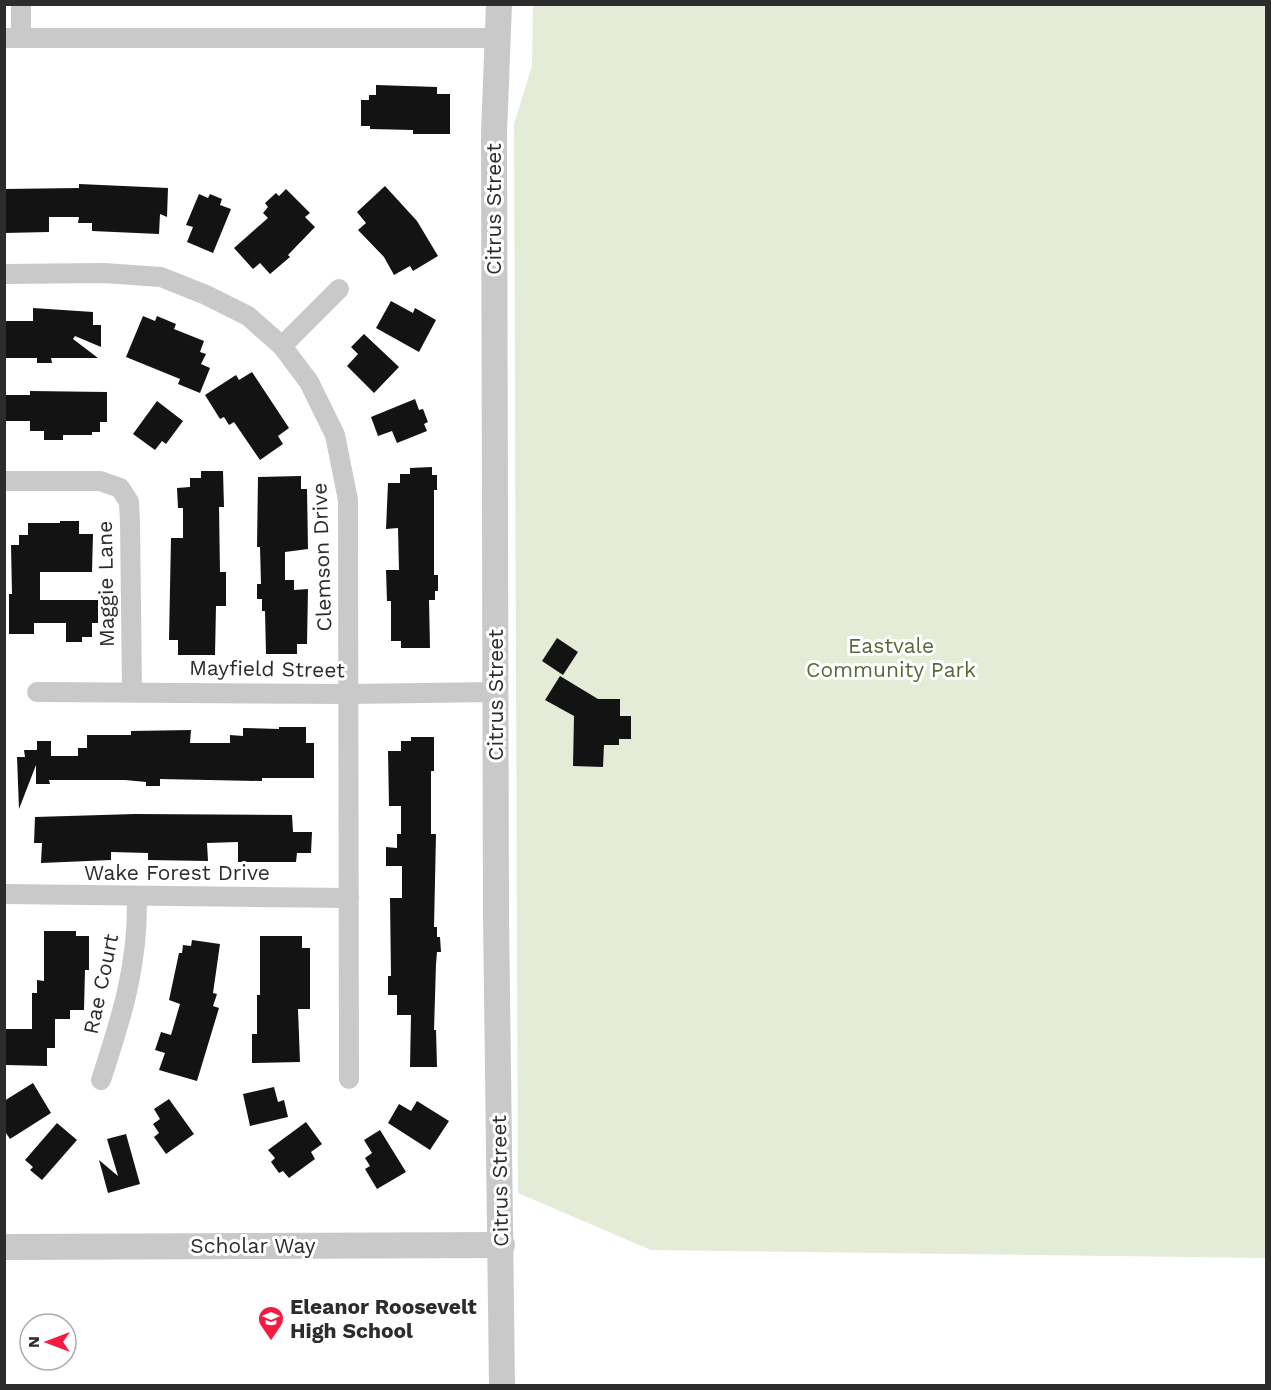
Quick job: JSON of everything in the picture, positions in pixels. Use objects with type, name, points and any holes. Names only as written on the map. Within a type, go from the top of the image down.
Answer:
[{"type":"street","points":[[21,4],[13,38],[499,38]]},
{"type":"street","name":"Citrus Street","points":[[499,4],[494,133],[502,1386]]},
{"type":"street","name":"Clemson Drive","points":[[4,274],[104,273],[161,277],[206,295],[248,316],[282,346],[309,382],[335,435],[346,489],[350,1079]]},
{"type":"street","points":[[282,346],[339,289]]},
{"type":"street","name":"Maggie Lane","points":[[4,481],[100,481],[120,488],[129,502],[132,691]]},
{"type":"street","name":"Mayfield Street","points":[[37,692],[349,694],[496,692]]},
{"type":"street","name":"Wake Forest Drive","points":[[4,894],[137,898],[349,898]]},
{"type":"street","name":"Rae Court","points":[[101,1080],[129,984],[137,939],[137,898]]},
{"type":"street","name":"Scholar Way","points":[[4,1247],[502,1245]]},
{"type":"green space","name":"Eastvale Community Park","points":[[533,5],[1266,5],[1266,1258],[651,1250],[518,1193],[514,124],[532,66]]},
{"type":"building","points":[[376,85],[437,87],[437,94],[450,94],[450,134],[413,134],[413,130],[370,129],[370,126],[361,126],[361,100],[369,100],[369,95],[376,95]]},
{"type":"building","points":[[79,184],[168,188],[167,217],[160,214],[159,234],[92,231],[92,223],[78,223],[79,217],[49,217],[49,232],[4,233],[4,189],[79,188]]},
{"type":"building","points":[[385,186],[417,221],[438,256],[413,271],[410,266],[394,275],[384,257],[358,230],[366,223],[357,212]]},
{"type":"building","points":[[286,189],[310,213],[305,217],[315,227],[288,255],[290,257],[270,274],[260,263],[253,269],[234,248],[268,218],[263,213],[268,207],[265,203],[276,193],[279,196]]},
{"type":"building","points":[[199,194],[208,198],[210,194],[222,199],[220,205],[231,209],[213,253],[187,242],[193,227],[186,225]]},
{"type":"building","points":[[391,301],[413,313],[415,308],[436,320],[419,352],[376,328]]},
{"type":"building","points":[[33,308],[93,312],[93,325],[101,325],[101,347],[75,336],[73,339],[98,358],[51,358],[52,363],[37,363],[37,358],[4,358],[4,321],[33,321]]},
{"type":"building","points":[[143,316],[155,321],[157,316],[176,324],[174,329],[204,341],[200,352],[206,354],[201,364],[210,368],[200,393],[178,384],[180,379],[126,357]]},
{"type":"building","points":[[364,334],[399,367],[374,393],[347,366],[358,354],[351,347]]},
{"type":"building","points":[[252,372],[289,428],[278,436],[283,444],[260,460],[234,422],[229,425],[224,417],[220,419],[205,395],[236,375],[239,380]]},
{"type":"building","points":[[30,391],[107,392],[107,422],[100,422],[100,432],[92,432],[92,435],[63,435],[63,440],[44,440],[44,431],[30,431],[30,421],[4,421],[4,395],[30,395]]},
{"type":"building","points":[[415,399],[419,410],[423,409],[428,422],[424,424],[427,431],[397,443],[392,431],[378,436],[371,417]]},
{"type":"building","points":[[157,401],[183,421],[166,444],[162,441],[155,450],[133,434]]},
{"type":"building","points":[[432,467],[432,475],[437,475],[437,490],[434,490],[434,575],[438,575],[438,591],[435,591],[435,600],[429,600],[430,648],[401,648],[401,641],[391,641],[391,601],[387,601],[386,570],[399,570],[398,528],[386,529],[388,483],[400,483],[400,474],[410,474],[410,468]]},
{"type":"building","points":[[201,471],[223,471],[224,507],[219,507],[220,572],[226,572],[226,606],[216,606],[215,655],[178,655],[178,640],[169,640],[171,538],[183,538],[183,508],[178,508],[177,488],[190,487],[190,478],[201,478]]},
{"type":"building","points":[[301,476],[301,489],[307,489],[308,549],[285,552],[285,580],[294,580],[294,590],[308,589],[307,644],[297,644],[297,654],[266,654],[265,611],[262,611],[262,599],[257,599],[257,584],[261,584],[260,547],[257,547],[258,477]]},
{"type":"building","points":[[60,521],[79,521],[79,534],[93,534],[92,572],[40,572],[40,600],[98,600],[98,623],[92,623],[92,637],[82,637],[82,642],[66,642],[66,623],[34,623],[34,634],[9,634],[9,594],[12,594],[11,545],[19,545],[19,535],[28,535],[28,523],[60,523]]},
{"type":"building","points":[[557,638],[578,652],[563,675],[542,661]]},
{"type":"building","points":[[560,676],[598,699],[620,699],[620,716],[631,716],[631,739],[619,739],[619,745],[604,745],[603,767],[573,766],[574,716],[545,700]]},
{"type":"building","points":[[279,727],[306,727],[306,743],[314,743],[314,778],[262,778],[262,781],[160,779],[160,786],[146,786],[146,782],[125,780],[49,780],[50,784],[36,784],[36,765],[19,809],[17,757],[25,757],[24,750],[37,750],[37,741],[51,741],[51,756],[78,756],[78,748],[87,748],[87,735],[131,735],[131,731],[191,730],[190,743],[230,743],[230,735],[243,736],[243,728],[279,729]]},
{"type":"building","points":[[411,737],[434,737],[434,771],[431,771],[431,834],[436,834],[434,927],[437,927],[437,937],[440,937],[441,952],[437,952],[436,964],[434,1030],[436,1030],[437,1067],[410,1067],[411,1015],[397,1015],[397,995],[388,995],[388,976],[391,976],[390,898],[402,898],[402,866],[386,866],[386,847],[397,848],[397,834],[401,834],[401,806],[389,806],[388,751],[401,751],[401,741],[411,741]]},
{"type":"building","points":[[135,814],[292,815],[293,832],[312,832],[311,853],[297,853],[296,862],[238,862],[238,842],[207,843],[208,861],[148,860],[148,853],[111,852],[111,860],[41,863],[42,843],[34,843],[35,817]]},
{"type":"building","points":[[44,931],[76,931],[76,936],[89,936],[89,970],[85,970],[84,1010],[70,1010],[70,1019],[55,1019],[55,1048],[47,1048],[47,1066],[6,1065],[6,1029],[32,1029],[32,993],[37,993],[37,980],[44,981]]},
{"type":"building","points":[[260,936],[302,936],[302,948],[310,948],[310,1009],[298,1009],[300,1062],[252,1063],[252,1034],[257,1034],[257,995],[260,995]]},
{"type":"building","points":[[192,940],[220,944],[213,993],[217,994],[213,1006],[219,1008],[197,1081],[159,1070],[165,1053],[155,1050],[161,1032],[171,1035],[180,1004],[169,1000],[179,953],[182,953],[183,945],[191,946]]},
{"type":"building","points":[[33,1083],[51,1113],[10,1139],[4,1130],[4,1101]]},
{"type":"building","points":[[274,1087],[278,1102],[284,1100],[288,1117],[250,1126],[243,1094]]},
{"type":"building","points":[[169,1099],[194,1134],[166,1154],[154,1137],[159,1133],[153,1124],[160,1119],[154,1109]]},
{"type":"building","points":[[417,1101],[449,1121],[430,1150],[388,1123],[399,1104],[411,1111]]},
{"type":"building","points":[[306,1122],[322,1144],[311,1152],[315,1159],[289,1178],[283,1171],[279,1173],[271,1162],[275,1158],[268,1150]]},
{"type":"building","points":[[57,1123],[77,1140],[42,1180],[30,1170],[33,1167],[25,1160]]},
{"type":"building","points":[[380,1130],[406,1172],[377,1189],[365,1169],[370,1166],[365,1158],[372,1153],[364,1140]]},
{"type":"building","points":[[126,1134],[140,1184],[108,1193],[99,1160],[118,1176],[107,1139]]},
{"type":"place","name":"Eleanor Roosevelt High School","points":[[271,1342]]}]
